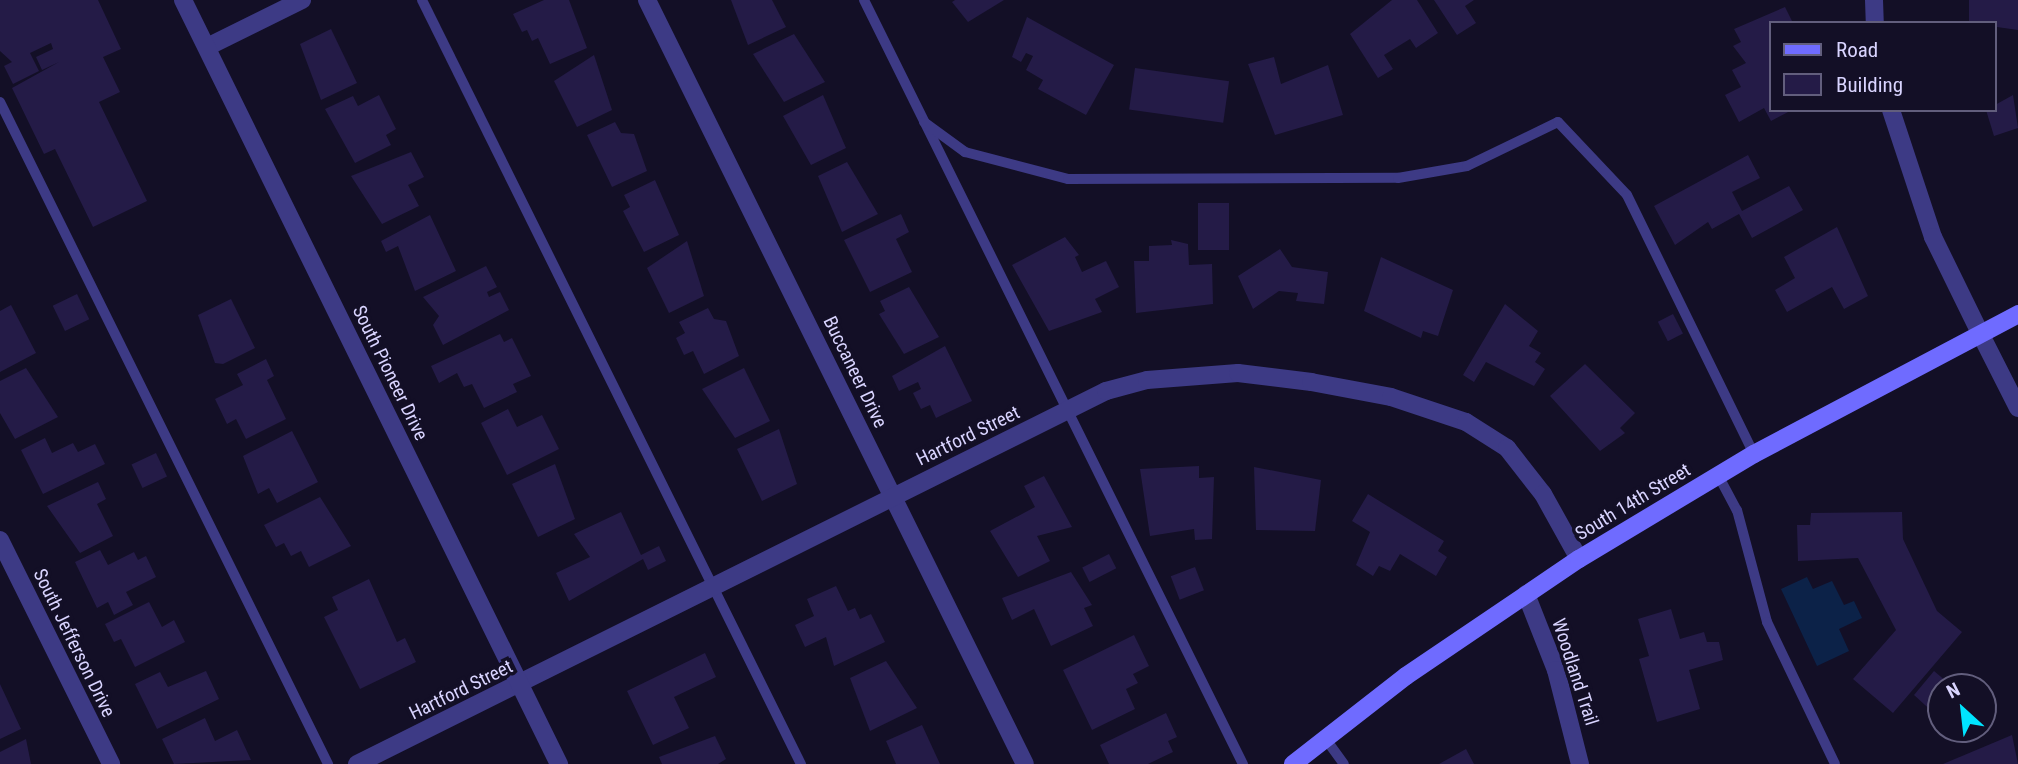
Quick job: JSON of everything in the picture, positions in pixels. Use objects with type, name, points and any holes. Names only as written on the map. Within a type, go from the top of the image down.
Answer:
[{"type":"main road","name":"South 14th Street","points":[[1293,764],[1325,738],[1579,559],[1754,454],[2018,314]]},
{"type":"street","name":"South Pioneer Drive","points":[[183,0],[559,764]]},
{"type":"street","points":[[207,47],[302,0]]},
{"type":"street","name":"Buccaneer Drive","points":[[647,0],[1025,764]]},
{"type":"street","points":[[1874,0],[1875,21]]},
{"type":"street","points":[[1892,112],[1933,237],[2018,408]]},
{"type":"street","name":"Hartford Street","points":[[357,764],[520,685],[710,585],[1106,391],[1199,373],[1311,382],[1391,397],[1466,422],[1507,448],[1543,494],[1579,559]]},
{"type":"street","name":"South Jefferson Drive","points":[[0,540],[111,764]]},
{"type":"street","name":"Woodland Trail","points":[[1526,594],[1556,670],[1580,764]]},
{"type":"lane","points":[[422,0],[801,764]]},
{"type":"lane","points":[[864,0],[1063,412],[1243,764]]},
{"type":"lane","points":[[0,102],[328,764]]},
{"type":"lane","points":[[924,122],[965,152],[1068,179],[1398,178],[1467,166],[1558,122],[1627,195],[1754,454]]},
{"type":"lane","points":[[1718,475],[1737,510],[1768,622],[1835,764]]},
{"type":"lane","points":[[1325,738],[1343,764]]},
{"type":"water","points":[[1807,577],[1813,589],[1832,581],[1844,605],[1854,601],[1862,618],[1839,629],[1849,651],[1817,666],[1781,589]]},
{"type":"building","points":[[0,0],[98,0],[121,49],[103,57],[120,92],[99,102],[147,201],[93,227],[55,149],[44,154],[12,88],[59,62],[42,70],[36,57],[53,49],[51,43],[30,53],[39,71],[13,84],[4,66],[12,62],[0,51]]},
{"type":"building","points":[[544,0],[569,0],[587,48],[550,64],[538,38],[532,41],[527,30],[522,32],[513,14]]},
{"type":"building","points":[[731,0],[772,0],[786,27],[748,45]]},
{"type":"building","points":[[955,0],[1004,0],[968,22],[952,2]]},
{"type":"building","points":[[1392,0],[1417,0],[1438,33],[1416,48],[1410,39],[1384,55],[1393,69],[1378,78],[1350,34]]},
{"type":"building","points":[[1434,0],[1474,0],[1465,6],[1476,23],[1457,35]]},
{"type":"building","points":[[1969,0],[2018,0],[2018,30],[1997,27],[1997,21],[1969,21]]},
{"type":"building","points":[[1785,7],[1792,21],[1770,21],[1770,112],[1788,112],[1771,121],[1764,108],[1739,122],[1725,95],[1741,87],[1732,70],[1746,63],[1733,46],[1741,42],[1734,29]]},
{"type":"building","points":[[1027,17],[1114,65],[1086,115],[1038,89],[1043,80],[1026,70],[1033,56],[1026,53],[1021,62],[1012,57]]},
{"type":"building","points":[[331,29],[357,83],[321,100],[300,44]]},
{"type":"building","points":[[794,34],[825,82],[784,102],[753,54]]},
{"type":"building","points":[[594,55],[612,110],[577,127],[554,81]]},
{"type":"building","points":[[1274,57],[1281,84],[1328,65],[1343,115],[1275,135],[1248,64]]},
{"type":"building","points":[[1135,68],[1229,81],[1223,123],[1129,110]]},
{"type":"building","points":[[379,95],[396,129],[386,135],[391,145],[355,163],[325,109],[353,96],[358,106]]},
{"type":"building","points":[[823,95],[846,148],[811,165],[783,116]]},
{"type":"building","points":[[2013,95],[2018,128],[1994,136],[1987,112],[1997,112],[1997,104]]},
{"type":"building","points":[[615,122],[621,133],[634,134],[647,171],[612,187],[587,135]]},
{"type":"building","points":[[411,152],[424,177],[408,185],[419,206],[382,224],[351,176]]},
{"type":"building","points":[[1748,155],[1760,178],[1732,192],[1742,211],[1789,186],[1803,210],[1752,238],[1739,214],[1712,229],[1708,222],[1675,245],[1654,206]]},
{"type":"building","points":[[847,162],[878,214],[842,232],[818,176]]},
{"type":"building","points":[[655,180],[679,235],[644,252],[623,211],[630,207],[624,195]]},
{"type":"building","points":[[1198,203],[1229,203],[1229,250],[1198,250]]},
{"type":"building","points":[[901,214],[909,232],[896,239],[912,272],[870,292],[844,240]]},
{"type":"building","points":[[430,215],[456,271],[415,291],[398,246],[386,252],[381,241]]},
{"type":"building","points":[[1837,227],[1868,296],[1844,309],[1832,287],[1787,312],[1775,290],[1795,278],[1784,257]]},
{"type":"building","points":[[1065,237],[1079,255],[1075,257],[1082,272],[1106,261],[1119,287],[1095,299],[1102,312],[1049,331],[1012,265]]},
{"type":"building","points":[[1171,240],[1188,244],[1189,265],[1212,264],[1213,304],[1136,313],[1134,261],[1149,261],[1149,246],[1172,245]]},
{"type":"building","points":[[687,241],[704,296],[669,313],[647,268]]},
{"type":"building","points":[[1280,249],[1292,267],[1328,272],[1324,304],[1296,301],[1298,293],[1279,291],[1253,309],[1238,276]]},
{"type":"building","points":[[1381,257],[1453,290],[1438,336],[1423,331],[1421,338],[1364,311]]},
{"type":"building","points":[[486,266],[497,287],[487,292],[489,297],[500,292],[509,310],[443,345],[433,325],[439,316],[423,297]]},
{"type":"building","points":[[909,287],[939,337],[904,354],[879,314],[885,311],[880,301]]},
{"type":"building","points":[[77,294],[89,319],[65,331],[53,306]]},
{"type":"building","points":[[231,299],[255,348],[223,364],[215,363],[198,315]]},
{"type":"building","points":[[1505,304],[1538,331],[1529,346],[1541,353],[1535,362],[1545,369],[1534,386],[1486,362],[1474,382],[1463,375]]},
{"type":"building","points":[[11,305],[36,353],[0,372],[0,311]]},
{"type":"building","points":[[708,308],[714,319],[726,321],[739,356],[704,374],[693,351],[684,355],[676,338],[685,333],[679,322]]},
{"type":"building","points":[[1673,314],[1683,334],[1668,341],[1658,322]]},
{"type":"building","points":[[500,334],[504,342],[512,338],[531,376],[513,384],[517,392],[484,408],[472,384],[464,387],[457,373],[439,383],[431,366]]},
{"type":"building","points":[[945,346],[972,401],[936,418],[930,405],[921,409],[913,393],[921,389],[918,382],[899,391],[892,376]]},
{"type":"building","points":[[266,359],[274,376],[267,380],[286,419],[246,439],[236,419],[227,424],[215,399],[243,385],[237,374]]},
{"type":"building","points":[[1585,364],[1635,413],[1620,428],[1625,433],[1600,451],[1550,396]]},
{"type":"building","points":[[26,368],[58,417],[15,439],[0,413],[0,381]]},
{"type":"building","points":[[744,368],[770,421],[735,438],[702,389]]},
{"type":"building","points":[[508,409],[517,427],[542,415],[559,449],[507,475],[481,423]]},
{"type":"building","points":[[779,429],[797,484],[762,501],[737,449]]},
{"type":"building","points":[[292,431],[318,482],[277,503],[269,488],[258,494],[243,456]]},
{"type":"building","points":[[45,438],[52,453],[73,443],[78,452],[95,444],[105,464],[43,494],[21,450]]},
{"type":"building","points":[[156,453],[167,477],[143,488],[132,464]]},
{"type":"building","points":[[555,464],[575,519],[538,537],[512,484]]},
{"type":"building","points":[[1199,466],[1199,478],[1214,477],[1212,539],[1195,540],[1194,529],[1150,536],[1140,469]]},
{"type":"building","points":[[1254,467],[1321,480],[1315,531],[1256,530]]},
{"type":"building","points":[[1044,476],[1072,527],[1037,536],[1050,561],[1018,577],[990,531],[1035,507],[1024,486]]},
{"type":"building","points":[[98,482],[106,499],[97,504],[113,536],[80,553],[47,506]]},
{"type":"building","points":[[1368,494],[1444,541],[1438,551],[1447,557],[1436,576],[1400,554],[1390,571],[1379,566],[1373,576],[1356,565],[1370,532],[1352,521]]},
{"type":"building","points":[[320,497],[351,546],[309,567],[301,551],[291,556],[284,543],[276,547],[264,525]]},
{"type":"building","points":[[621,512],[641,555],[659,546],[666,561],[648,570],[643,559],[569,601],[556,573],[590,557],[574,534]]},
{"type":"building","points":[[1902,512],[1903,539],[1937,611],[1962,632],[1893,713],[1853,679],[1896,630],[1858,558],[1798,561],[1797,525],[1810,525],[1811,513]]},
{"type":"building","points":[[100,550],[108,565],[134,552],[138,560],[146,556],[156,577],[126,592],[133,605],[114,615],[108,602],[97,608],[75,562]]},
{"type":"building","points":[[1109,554],[1116,568],[1090,582],[1082,568]]},
{"type":"building","points":[[1195,567],[1204,590],[1180,600],[1171,576]]},
{"type":"building","points":[[1071,572],[1092,605],[1084,608],[1093,626],[1051,646],[1034,609],[1012,620],[1002,598]]},
{"type":"building","points":[[369,579],[397,642],[405,638],[416,662],[360,689],[324,617],[338,610],[332,597]]},
{"type":"building","points":[[836,586],[848,611],[855,608],[860,619],[871,614],[885,642],[834,666],[826,637],[805,647],[795,625],[814,616],[807,599]]},
{"type":"building","points":[[149,602],[162,627],[174,620],[185,642],[135,667],[121,639],[114,642],[105,624]]},
{"type":"building","points":[[1671,609],[1680,639],[1704,632],[1707,642],[1719,642],[1723,660],[1689,670],[1700,709],[1657,722],[1639,659],[1649,656],[1638,619]]},
{"type":"building","points":[[1134,635],[1149,666],[1133,674],[1138,683],[1126,689],[1135,709],[1092,730],[1063,670]]},
{"type":"building","points":[[705,653],[716,677],[674,697],[689,728],[653,745],[627,691]]},
{"type":"building","points":[[886,661],[917,708],[870,731],[850,678]]},
{"type":"building","points":[[206,671],[219,699],[157,729],[135,684],[160,672],[168,687]]},
{"type":"building","points":[[1927,679],[1927,707],[1914,695]]},
{"type":"building","points":[[0,684],[21,729],[0,739]]},
{"type":"building","points":[[1166,713],[1177,737],[1168,741],[1173,752],[1148,764],[1109,764],[1100,745]]},
{"type":"building","points":[[205,718],[215,741],[237,730],[251,760],[174,764],[162,739]]},
{"type":"building","points":[[922,725],[940,764],[896,764],[886,741]]},
{"type":"building","points":[[2012,735],[2018,764],[1943,764],[1997,743]]},
{"type":"building","points":[[715,736],[726,759],[718,764],[662,764],[659,757]]},
{"type":"building","points":[[26,739],[31,764],[0,764],[0,752]]},
{"type":"building","points":[[1466,749],[1474,764],[1439,764]]}]
